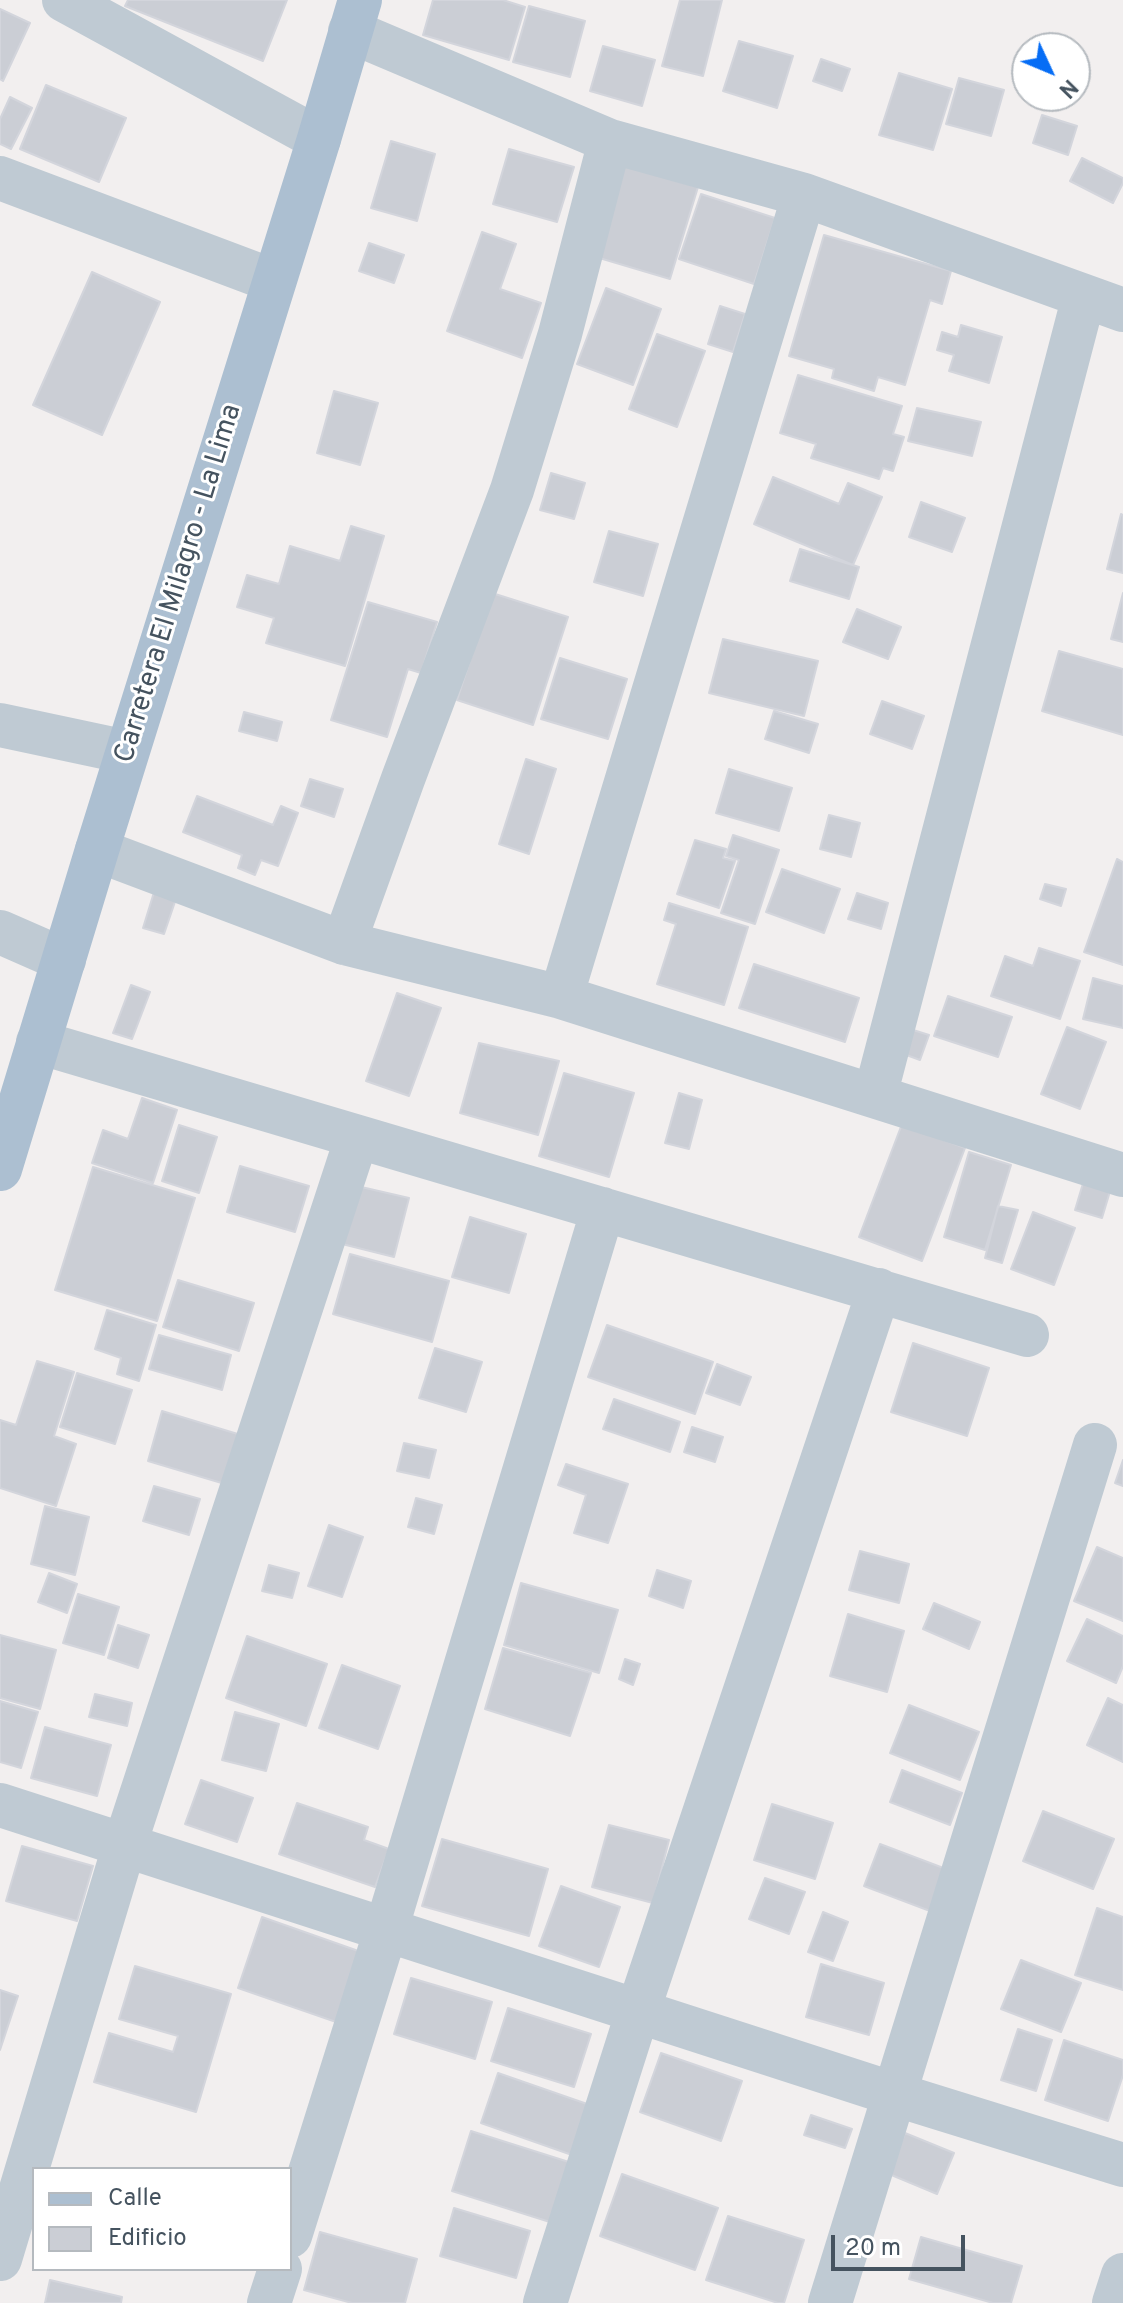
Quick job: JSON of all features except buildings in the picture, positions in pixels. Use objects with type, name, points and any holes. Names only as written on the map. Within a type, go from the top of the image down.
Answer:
[{"type":"main road","name":"Carretera El Milagro - La Lima","points":[[0,1169],[355,16]]},
{"type":"street","points":[[64,0],[319,139]]},
{"type":"street","points":[[355,16],[610,141],[804,195],[1103,303],[875,1096]]},
{"type":"street","points":[[344,943],[512,490],[560,334],[610,141]]},
{"type":"street","points":[[0,178],[274,281]]},
{"type":"street","points":[[561,997],[804,195]]},
{"type":"street","points":[[0,725],[127,752]]},
{"type":"street","points":[[97,850],[344,943],[561,997],[1123,1175]]},
{"type":"street","points":[[0,932],[64,960]]},
{"type":"street","points":[[38,1042],[1027,1335]]},
{"type":"street","points":[[0,2259],[124,1847],[357,1137]]},
{"type":"street","points":[[292,2230],[386,1930],[603,1209]]},
{"type":"street","points":[[545,2303],[638,2011],[879,1290]]},
{"type":"street","points":[[830,2303],[1095,1445]]},
{"type":"street","points":[[0,1805],[1123,2165]]},
{"type":"street","points":[[269,2303],[279,2271]]},
{"type":"street","points":[[1114,2303],[1123,2275]]}]
